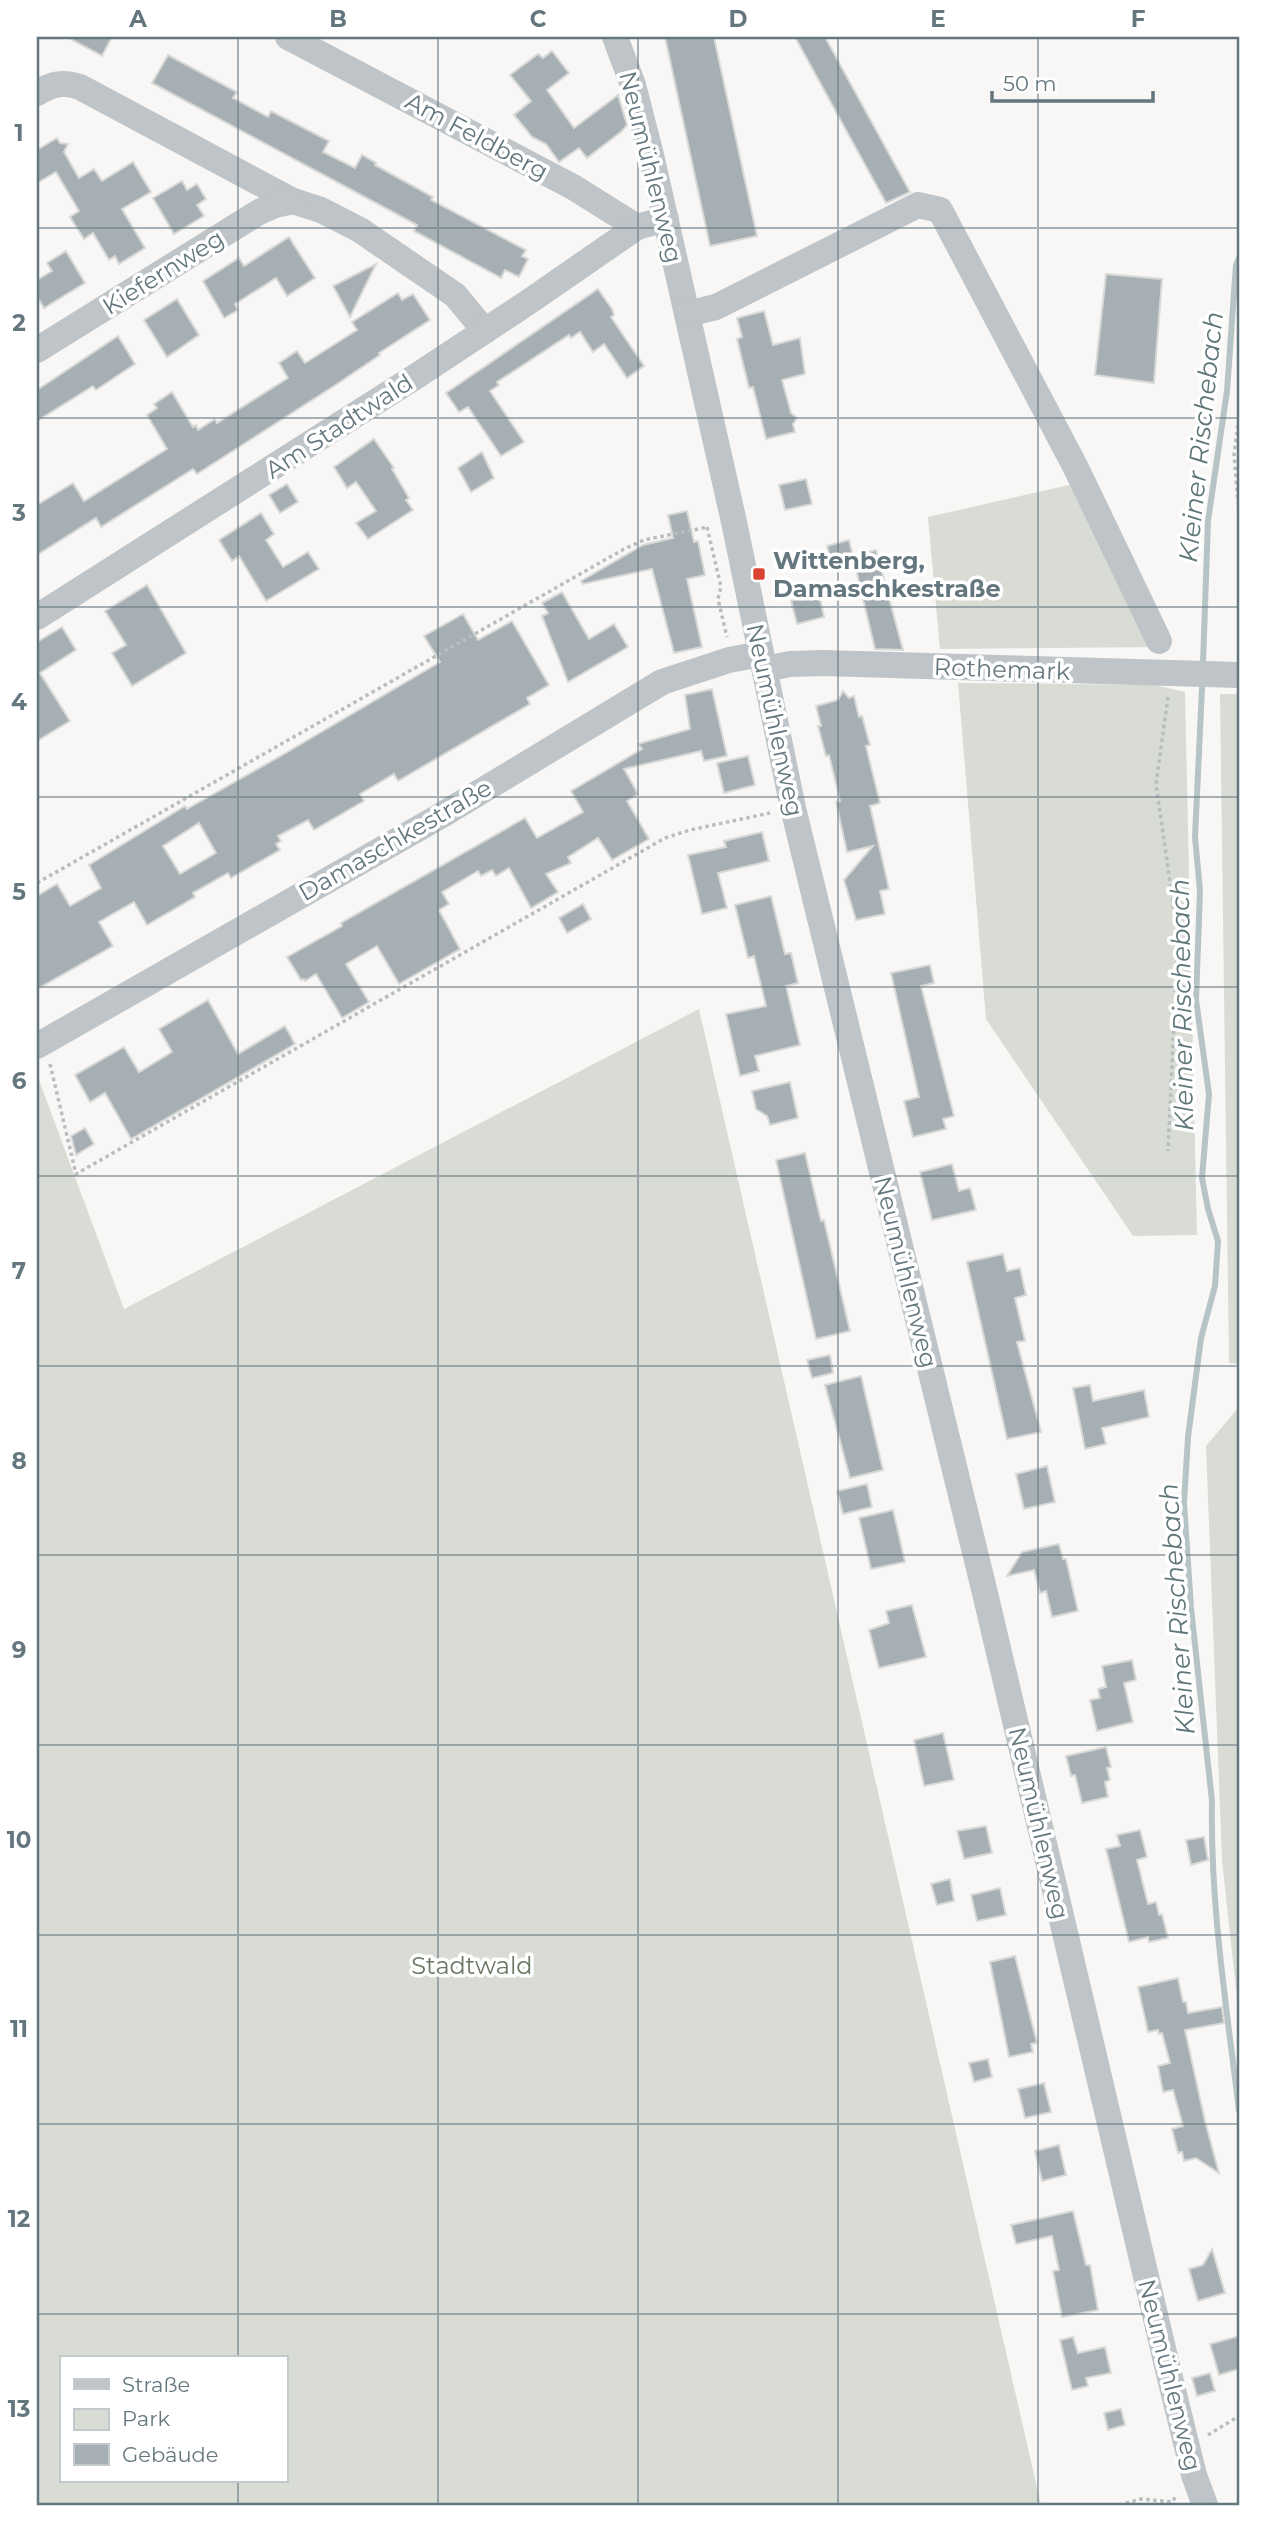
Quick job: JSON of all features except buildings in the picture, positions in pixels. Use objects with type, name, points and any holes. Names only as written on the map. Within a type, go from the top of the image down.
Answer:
[{"type":"street","name":"Am Feldberg","points":[[288,37],[573,187],[637,227]]},
{"type":"street","name":"Neumühlenweg","points":[[615,37],[636,95],[666,219],[734,522],[755,660],[984,1589],[1186,2444],[1205,2505]]},
{"type":"street","points":[[37,93],[56,83],[80,87],[293,201],[321,210],[360,230],[455,295],[485,331]]},
{"type":"street","name":"Kiefernweg","points":[[37,350],[259,212],[293,201]]},
{"type":"street","points":[[687,314],[716,307],[918,205],[940,210],[1076,468],[1159,641]]},
{"type":"street","points":[[637,227],[666,219]]},
{"type":"street","name":"Am Stadtwald","points":[[37,617],[281,464],[485,331],[637,227]]},
{"type":"street","name":"Rothemark","points":[[755,660],[1204,675]]},
{"type":"street","name":"Damaschkestraße","points":[[41,1043],[442,815],[662,682],[755,660]]},
{"type":"path","points":[[1239,418],[1234,454],[1239,513]]},
{"type":"path","points":[[37,883],[624,549],[644,540],[734,522]]},
{"type":"path","points":[[707,527],[721,587],[718,598],[730,649],[755,660]]},
{"type":"path","points":[[1168,1151],[1178,938],[1156,784],[1204,675]]},
{"type":"path","points":[[41,1043],[76,1174],[665,838],[793,808]]},
{"type":"path","points":[[1186,2444],[1206,2437],[1239,2416]]},
{"type":"path","points":[[1119,2505],[1141,2499],[1172,2502],[1194,2475]]},
{"type":"green space","points":[[1073,484],[1164,647],[940,649],[928,517]]},
{"type":"green space","points":[[958,683],[1155,685],[1185,692],[1197,1235],[1133,1236],[986,1019]]},
{"type":"green space","points":[[1220,694],[1239,694],[1239,1364],[1229,1363]]},
{"type":"green space","name":"Stadtwald","points":[[699,1009],[1041,2505],[37,2505],[39,1080],[124,1309]]},
{"type":"green space","points":[[1239,1407],[1239,2017],[1222,1860],[1206,1446]]},
{"type":"waterway","name":"Kleiner Rischebach","points":[[1203,663],[1208,521],[1227,391],[1236,265],[1239,258]]},
{"type":"waterway","name":"Kleiner Rischebach","points":[[1202,688],[1195,837],[1200,891],[1196,1000],[1209,1094],[1202,1178],[1218,1241],[1215,1286],[1201,1338],[1188,1437],[1184,1503],[1191,1608],[1212,1801],[1216,1918],[1239,2111]]},
{"type":"place","name":"Wittenberg, Damaschkestraße","points":[[759,574]]}]
